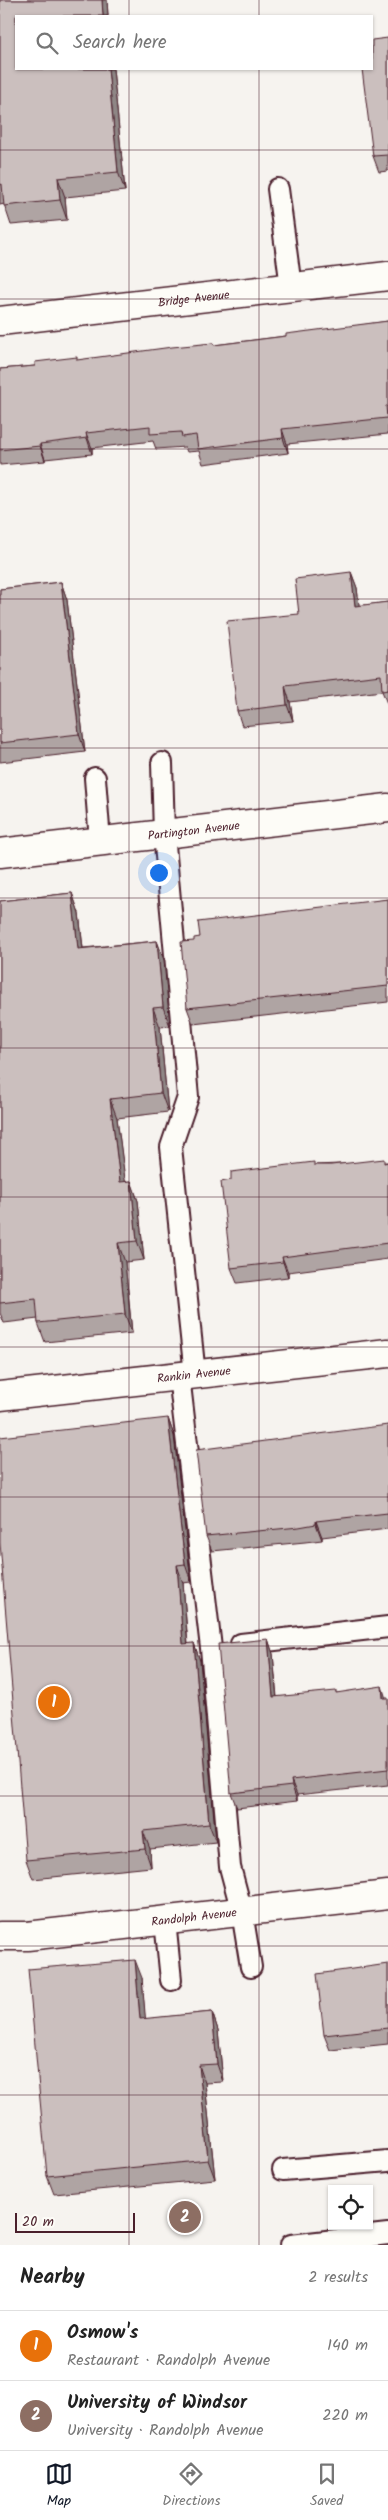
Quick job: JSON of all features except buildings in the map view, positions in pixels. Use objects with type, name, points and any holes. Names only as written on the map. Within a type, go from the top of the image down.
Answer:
[{"type":"street","name":"Bridge Avenue","points":[[0,321],[388,276]]},
{"type":"street","name":"Partington Avenue","points":[[0,853],[388,808]]},
{"type":"street","name":"Rankin Avenue","points":[[0,1396],[388,1353]]},
{"type":"street","name":"Randolph Avenue","points":[[0,1936],[27,1936],[388,1896]]},
{"type":"lane","points":[[278,189],[291,287]]},
{"type":"lane","points":[[162,764],[164,834],[188,1097],[171,1147],[187,1376],[230,1866],[242,1912],[251,1967]]},
{"type":"lane","points":[[95,778],[100,842]]},
{"type":"lane","points":[[211,1648],[388,1627]]},
{"type":"lane","points":[[165,1921],[171,1980]]},
{"type":"lane","points":[[283,2170],[388,2161]]},
{"type":"lane","points":[[291,2245],[388,2234]]},
{"type":"place","name":"Osmow's","points":[[54,1702]]},
{"type":"place","name":"University of Windsor","points":[[185,2217]]}]
